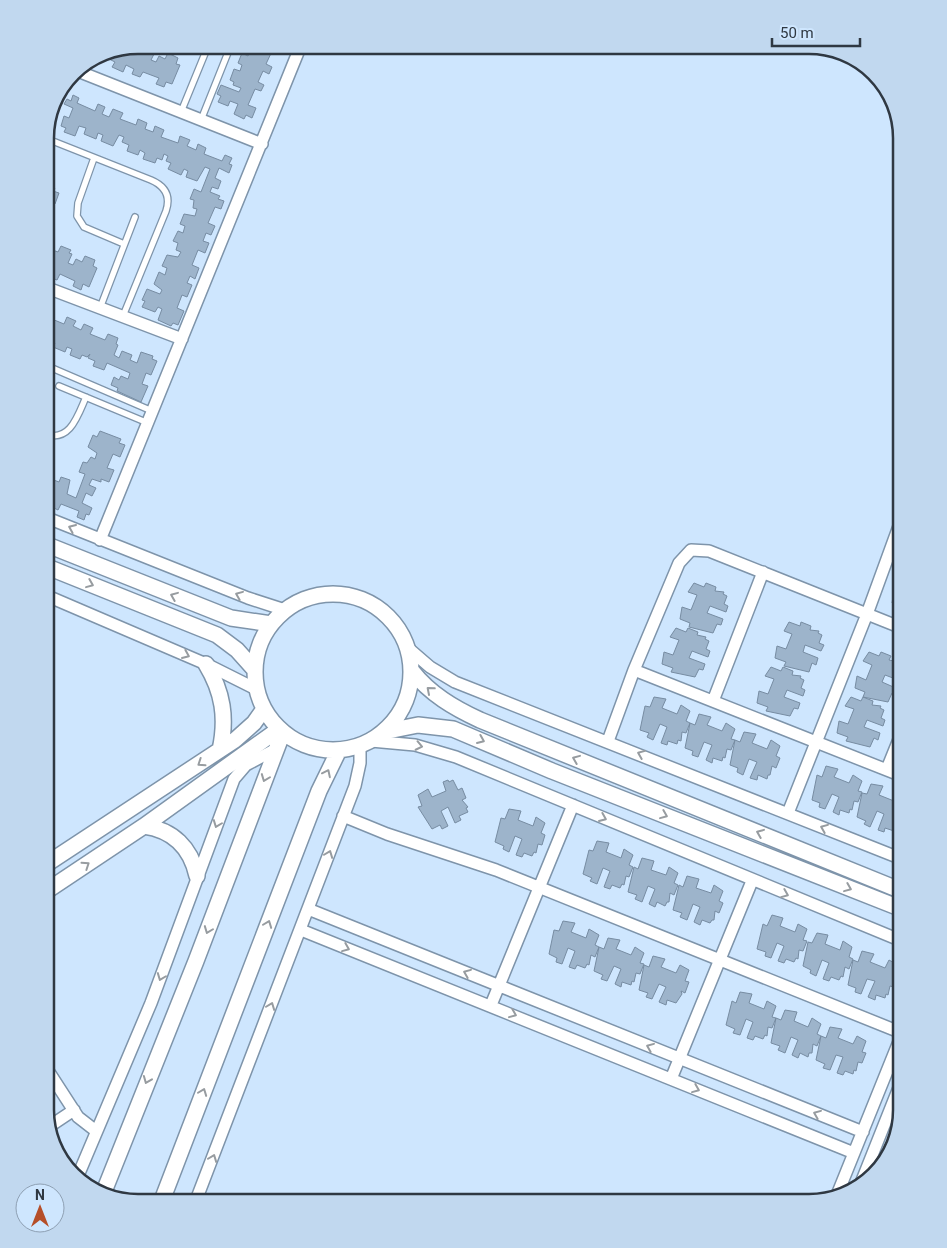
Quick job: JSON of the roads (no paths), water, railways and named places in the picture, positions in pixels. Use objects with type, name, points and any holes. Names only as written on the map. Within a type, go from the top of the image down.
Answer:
[{"type":"street","points":[[100,540],[297,54]]},
{"type":"street","points":[[84,73],[262,144]]},
{"type":"street","points":[[54,290],[182,339]]},
{"type":"street","points":[[54,521],[242,596],[285,610]]},
{"type":"street","points":[[788,812],[868,614],[893,543]]},
{"type":"street","points":[[54,548],[231,618],[271,624]]},
{"type":"street","points":[[608,741],[634,670],[679,563],[691,550],[703,549],[893,624]]},
{"type":"street","points":[[54,570],[216,635],[237,650],[254,669]]},
{"type":"street","points":[[713,701],[763,572]]},
{"type":"street","points":[[325,594],[346,594],[367,601],[390,618],[399,629],[408,648],[412,671],[410,688],[405,705],[396,720],[383,732],[365,743],[339,750],[313,747],[300,743],[281,731],[264,709],[256,689],[254,669],[262,638],[271,624],[285,610],[304,599],[325,594]]},
{"type":"street","points":[[54,599],[206,664],[256,689]]},
{"type":"street","points":[[408,648],[430,667],[455,682],[788,812],[893,855]]},
{"type":"street","points":[[206,664],[213,676],[223,705],[224,720],[220,750]]},
{"type":"street","points":[[634,670],[893,772]]},
{"type":"street","points":[[412,671],[446,703],[480,720],[893,887]]},
{"type":"street","points":[[54,859],[244,733],[264,709]]},
{"type":"street","points":[[383,732],[418,725],[453,729],[552,771],[893,906]]},
{"type":"street","points":[[105,1188],[196,961],[276,749],[281,731]]},
{"type":"street","points":[[54,886],[281,731]]},
{"type":"street","points":[[365,743],[415,745],[442,752],[893,937]]},
{"type":"street","points":[[198,1194],[358,779],[365,743]]},
{"type":"street","points":[[80,1171],[151,1002],[234,779],[246,765],[276,749]]},
{"type":"street","points":[[164,1194],[319,791],[339,750]]},
{"type":"street","points":[[887,769],[893,754]]},
{"type":"street","points":[[491,1005],[573,805]]},
{"type":"street","points":[[343,816],[387,834],[474,861],[893,1030]]},
{"type":"street","points":[[144,826],[165,832],[175,838],[190,855],[197,876]]},
{"type":"street","points":[[671,1079],[752,881]]},
{"type":"street","points":[[308,909],[863,1132]]},
{"type":"street","points":[[300,930],[491,1005],[854,1153]]},
{"type":"street","points":[[840,1188],[893,1057]]},
{"type":"street","points":[[54,1080],[82,1121],[96,1131]]},
{"type":"street","points":[[864,1174],[893,1102]]},
{"type":"street","points":[[55,1123],[74,1110]]},
{"type":"lane","points":[[182,112],[205,54]]},
{"type":"lane","points":[[201,120],[227,54]]},
{"type":"lane","points":[[54,142],[158,183],[163,187],[168,198],[166,211],[123,316]]},
{"type":"lane","points":[[94,158],[78,203],[77,216],[84,227],[124,244]]},
{"type":"lane","points":[[100,308],[135,217]]},
{"type":"lane","points":[[54,368],[152,411]]},
{"type":"lane","points":[[59,386],[148,423]]},
{"type":"lane","points":[[54,436],[68,432],[73,427],[86,398]]}]
